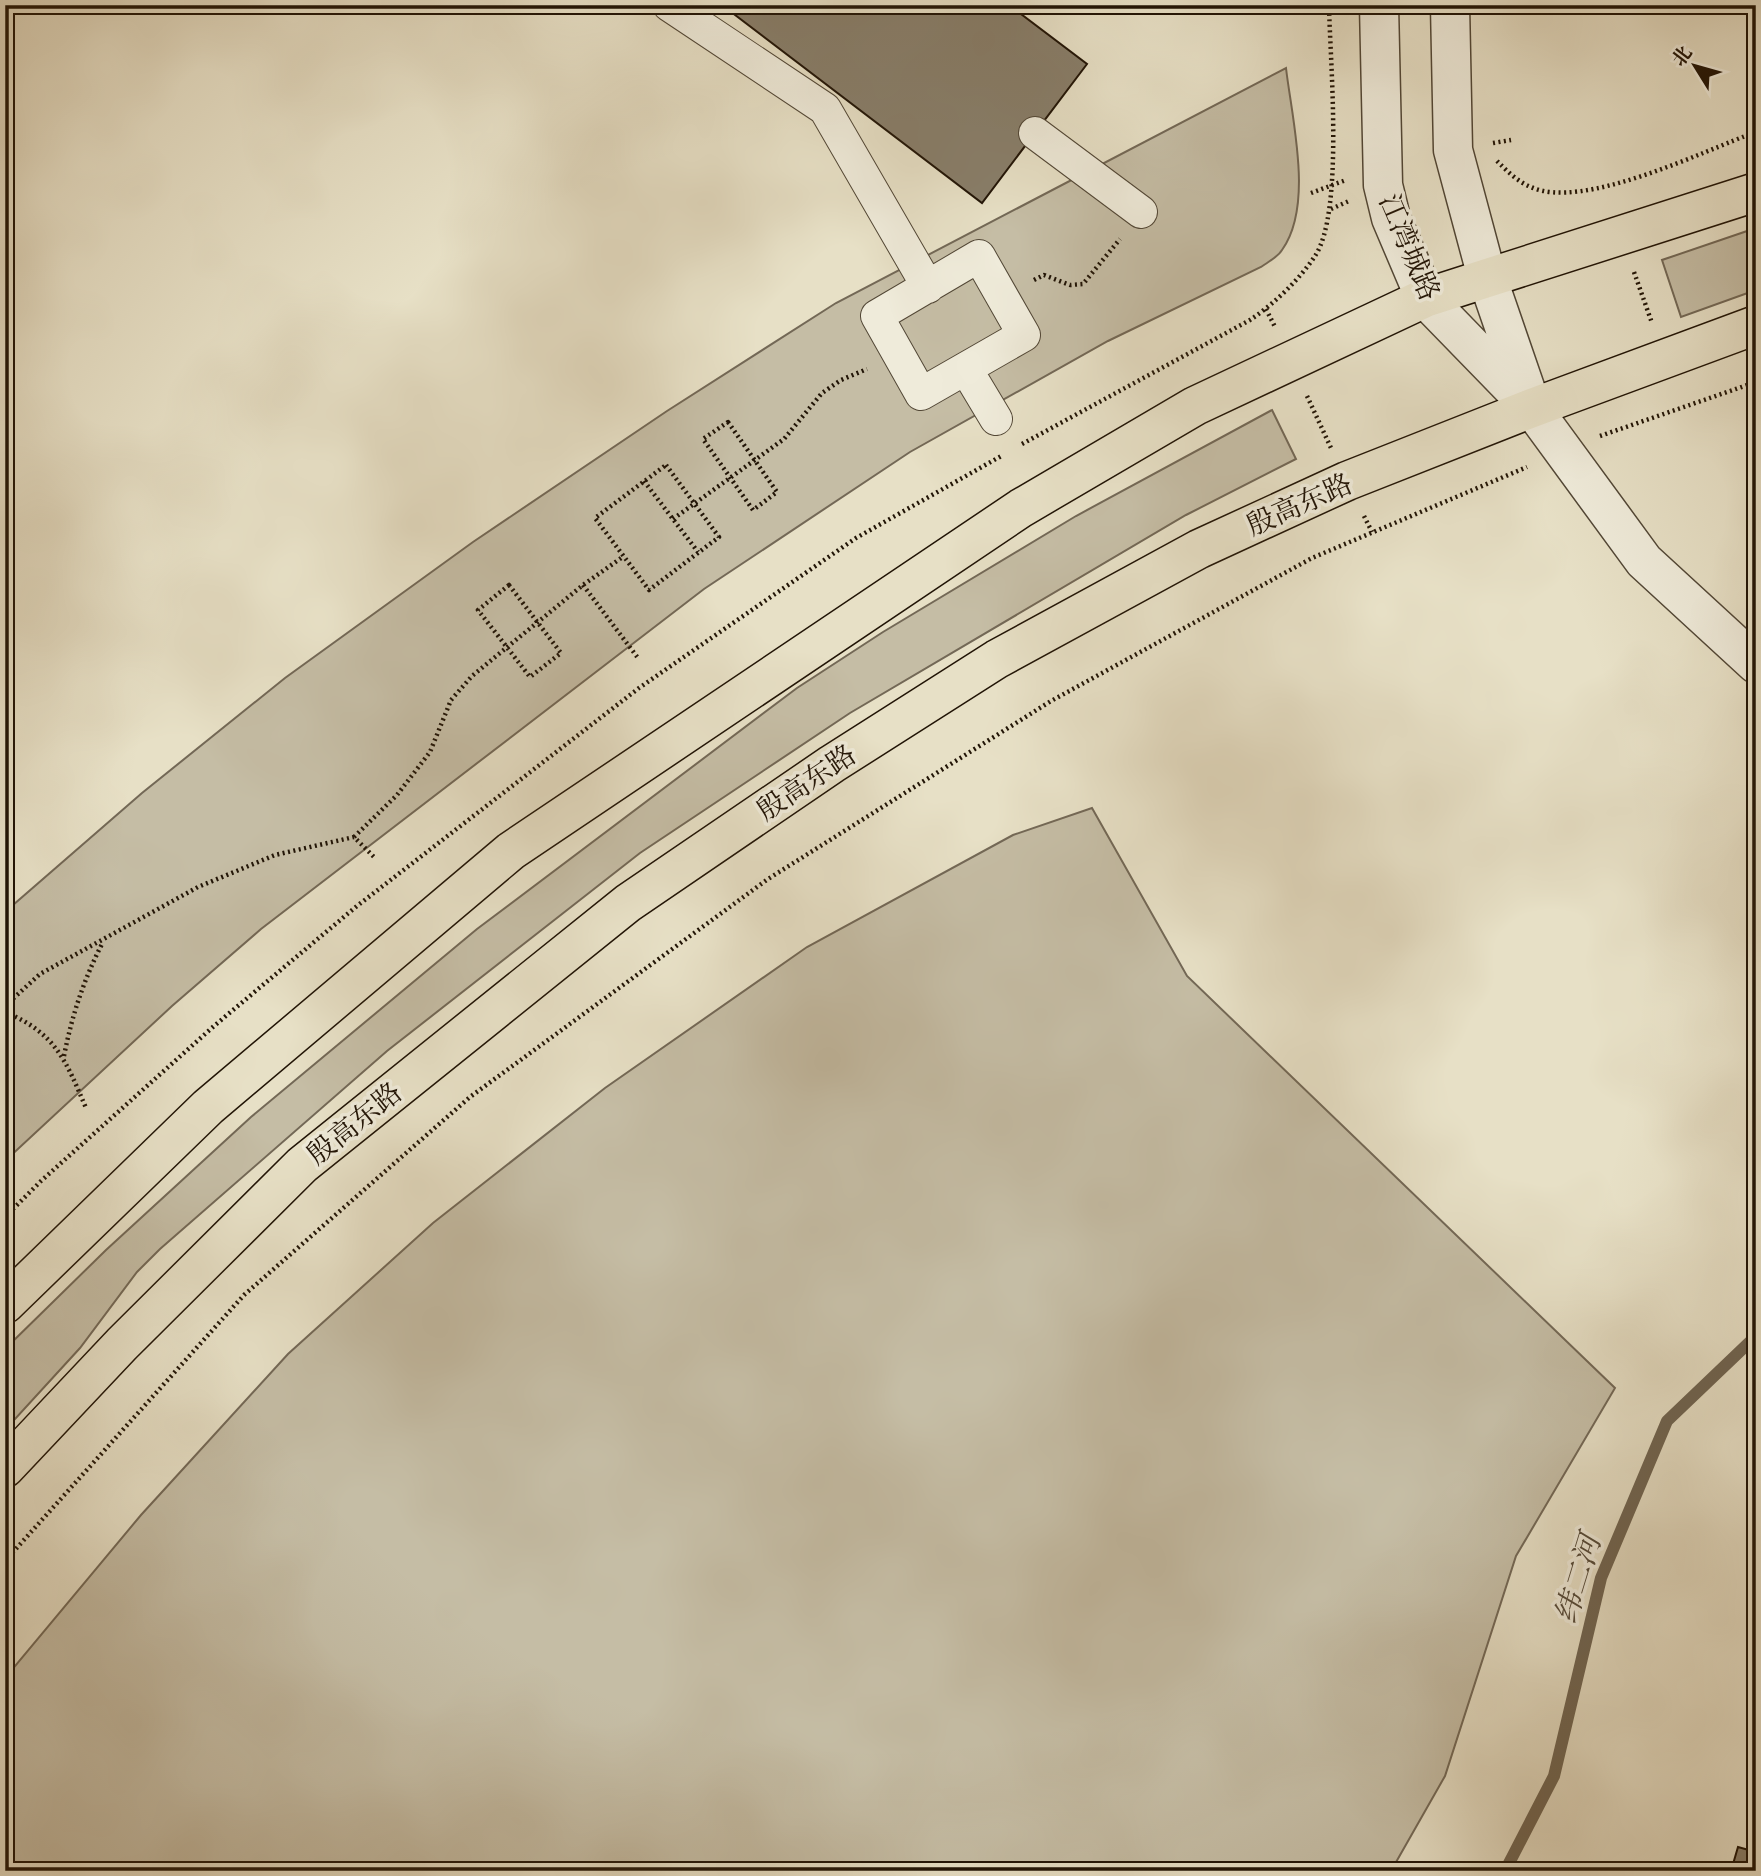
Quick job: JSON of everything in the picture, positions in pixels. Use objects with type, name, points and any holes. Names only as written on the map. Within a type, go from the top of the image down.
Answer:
[{"type":"main road","points":[[5,1304],[208,1107],[511,851],[1021,508],[1195,406],[1425,298],[1756,192]]},
{"type":"main road","name":"殷高东路","points":[[5,1468],[122,1344],[302,1165],[628,903],[832,764],[997,659],[1199,549],[1346,481],[1532,408],[1756,326]]},
{"type":"street","points":[[669,5],[825,109],[928,287]]},
{"type":"street","name":"江湾城路","points":[[1379,5],[1382,186],[1391,218],[1425,298],[1482,360],[1532,408],[1644,562],[1756,664]]},
{"type":"street","name":"江湾城路","points":[[1450,5],[1453,150],[1487,278],[1532,408]]},
{"type":"street","points":[[1035,133],[1141,212]]},
{"type":"street","points":[[979,257],[1002,296],[1024,335],[922,394],[877,316],[979,257]]},
{"type":"street","points":[[966,369],[996,419]]},
{"type":"path","points":[[5,1217],[41,1181],[214,1026],[357,905],[639,688],[856,538],[1266,309],[1316,255],[1329,221],[1332,186],[1329,5]]},
{"type":"path","points":[[1491,132],[1497,162],[1511,174],[1532,188],[1567,194],[1606,188],[1756,132]]},
{"type":"path","points":[[1002,296],[1044,275],[1070,285],[1083,284],[1141,212]]},
{"type":"path","points":[[1622,236],[1665,359]]},
{"type":"path","points":[[1266,309],[1372,532]]},
{"type":"path","points":[[673,519],[784,439],[822,393],[841,380],[899,354]]},
{"type":"path","points":[[5,1561],[244,1295],[470,1097],[768,879],[1039,709],[1312,558],[1619,428],[1756,382]]},
{"type":"path","points":[[728,422],[755,460],[777,492],[753,510],[703,439],[728,422]]},
{"type":"path","points":[[666,466],[694,504],[719,537],[649,590],[596,518],[666,466]]},
{"type":"path","points":[[644,481],[698,552]]},
{"type":"path","points":[[86,1108],[64,1056],[50,1039],[5,1009],[40,974],[198,887],[275,855],[354,837],[397,795],[430,752],[451,701],[472,677],[583,585],[624,556]]},
{"type":"path","points":[[583,585],[638,658]]},
{"type":"path","points":[[509,586],[537,622],[562,653],[530,677],[478,610],[509,586]]},
{"type":"path","points":[[354,837],[374,857]]},
{"type":"path","points":[[64,1056],[71,1018],[87,973],[104,941]]},
{"type":"shaded area","points":[[1286,68],[1296,137],[1299,186],[1292,231],[1275,257],[1261,267],[1108,341],[910,452],[704,589],[261,929],[172,1006],[5,1161],[5,912],[142,793],[285,678],[473,542],[667,411],[836,303]]},
{"type":"shaded area","points":[[1756,228],[1756,290],[1681,317],[1662,260]]},
{"type":"shaded area","points":[[1272,410],[1296,459],[1186,515],[850,713],[640,853],[387,1051],[160,1249],[137,1272],[80,1348],[5,1430],[5,1349],[106,1250],[251,1117],[477,929],[797,688],[883,632],[1076,516]]},
{"type":"shaded area","points":[[1092,808],[1187,976],[1615,1388],[1516,1556],[1445,1776],[1391,1871],[5,1871],[5,1678],[141,1515],[288,1354],[433,1223],[605,1088],[807,947],[1013,835]]},
{"type":"building","points":[[722,5],[1009,5],[1087,64],[982,203]]},
{"type":"building","points":[[1738,1847],[1756,1852],[1756,1871],[1731,1871]]},
{"type":"waterway","name":"纬二河","points":[[1505,1871],[1554,1776],[1601,1578],[1667,1421],[1756,1336]]}]
